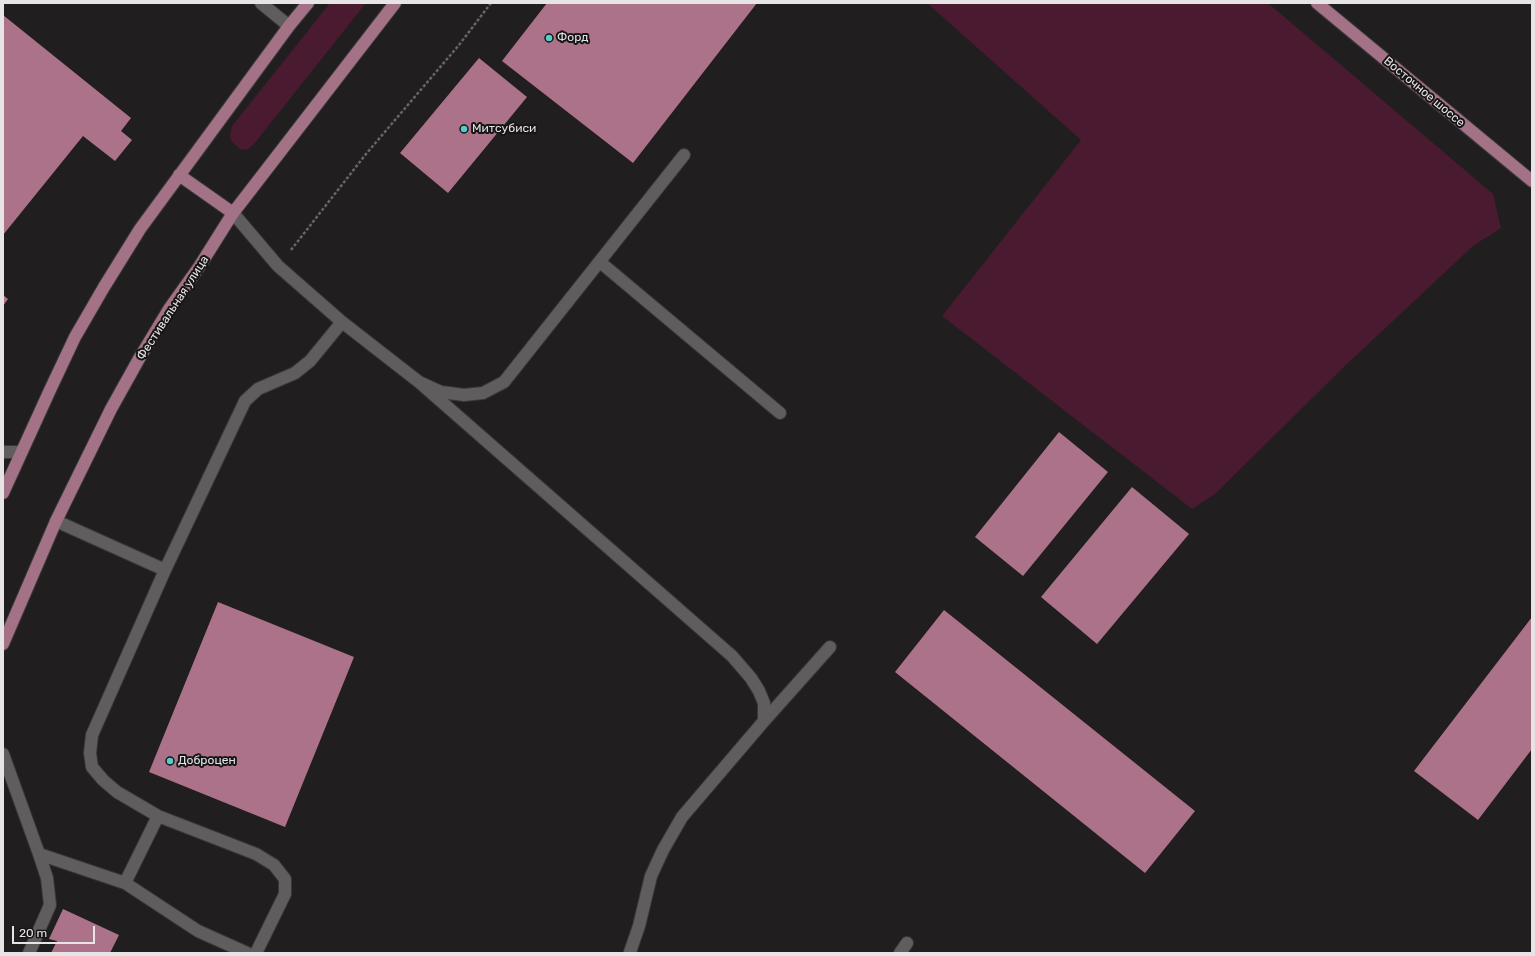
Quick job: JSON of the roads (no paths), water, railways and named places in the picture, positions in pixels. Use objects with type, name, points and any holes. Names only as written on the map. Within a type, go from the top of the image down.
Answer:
[{"type":"main road","points":[[3,493],[75,337],[140,228],[289,26],[308,3]]},
{"type":"main road","name":"Фестивальная улица","points":[[3,644],[56,521],[111,409],[169,309],[199,267],[233,213],[395,3]]},
{"type":"main road","name":"Восточное шоссе","points":[[1317,3],[1532,181]]},
{"type":"main road","points":[[178,175],[233,213]]},
{"type":"lane","points":[[261,3],[289,26]]},
{"type":"lane","points":[[419,382],[441,392],[464,395],[483,393],[504,382],[684,155]]},
{"type":"lane","points":[[233,213],[278,266],[342,322],[419,382],[732,656],[751,678],[759,691],[764,703],[764,721]]},
{"type":"lane","points":[[600,262],[780,413]]},
{"type":"lane","points":[[256,953],[285,894],[285,879],[274,864],[256,854],[158,816],[118,792],[103,780],[92,767],[90,752],[92,735],[165,570],[245,401],[258,389],[295,373],[310,361],[342,322]]},
{"type":"lane","points":[[3,452],[21,452]]},
{"type":"lane","points":[[56,521],[165,570]]},
{"type":"lane","points":[[631,953],[651,876],[663,850],[682,817],[830,647]]},
{"type":"lane","points":[[3,754],[47,878],[50,905],[29,953]]},
{"type":"lane","points":[[125,883],[158,816]]},
{"type":"lane","points":[[39,854],[125,883],[198,931],[247,953]]},
{"type":"lane","points":[[900,953],[907,943]]},
{"type":"place","name":"Форд","points":[[549,38]]},
{"type":"place","name":"Митсубиси","points":[[464,129]]},
{"type":"place","name":"Доброцен","points":[[170,761]]}]
